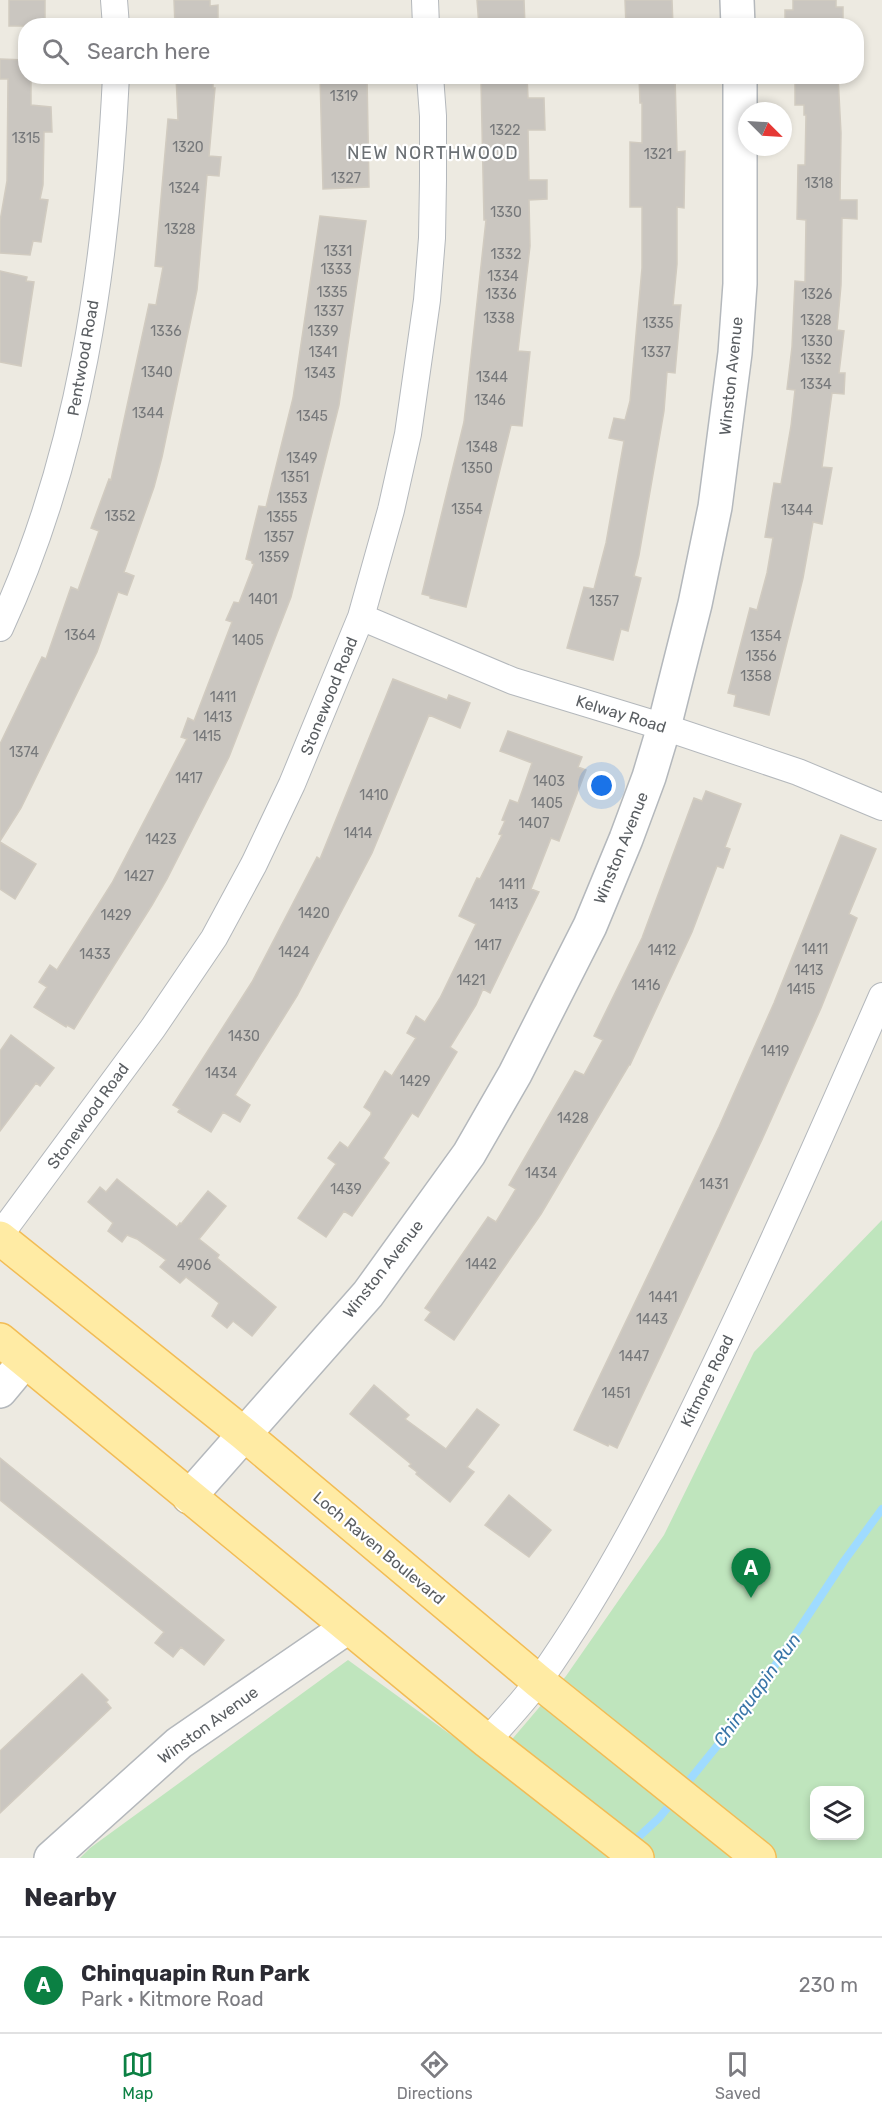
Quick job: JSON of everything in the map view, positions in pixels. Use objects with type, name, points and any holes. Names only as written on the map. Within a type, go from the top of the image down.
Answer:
[{"type":"main road","name":"Loch Raven Boulevard","points":[[0,1236],[244,1434],[538,1681],[759,1858]]},
{"type":"main road","points":[[0,1340],[348,1628],[487,1741],[637,1858]]},
{"type":"street","points":[[114,0],[115,18]]},
{"type":"street","points":[[425,0],[426,18]]},
{"type":"street","points":[[737,0],[738,18]]},
{"type":"street","name":"Pentwood Road","points":[[0,628],[36,536],[72,423],[97,284],[107,207],[115,84]]},
{"type":"street","name":"Stonewood Road","points":[[0,1236],[153,1028],[214,939],[254,864],[292,784],[361,617],[391,510],[408,434],[427,300],[432,238],[433,180],[431,84]]},
{"type":"street","name":"Winston Avenue","points":[[189,1497],[368,1294],[469,1154],[515,1074],[590,926],[649,777],[695,604],[715,507],[726,431],[740,284],[740,84]]},
{"type":"street","name":"Kelway Road","points":[[361,617],[513,681],[664,727],[798,772],[882,807]]},
{"type":"street","name":"Kitmore Road","points":[[487,1741],[538,1681],[590,1605],[638,1518],[768,1255],[882,996]]},
{"type":"street","points":[[0,1391],[25,1361]]},
{"type":"street","name":"Winston Avenue","points":[[51,1858],[178,1743],[348,1628]]},
{"type":"green space","points":[[882,1220],[882,1858],[80,1858],[90,1848],[348,1660],[491,1764],[566,1676],[664,1535],[754,1352]]},
{"type":"building","points":[[9,0],[45,0],[45,18],[18,18],[18,26],[9,26]]},
{"type":"building","points":[[174,0],[210,0],[210,6],[218,5],[218,18],[175,18]]},
{"type":"building","points":[[477,0],[524,0],[525,18],[478,18]]},
{"type":"building","points":[[625,0],[672,0],[673,18],[626,18]]},
{"type":"building","points":[[793,0],[836,0],[836,7],[843,7],[843,18],[785,18],[785,10],[793,10]]},
{"type":"building","points":[[0,59],[18,60],[18,84],[31,84],[31,105],[51,107],[52,132],[44,132],[43,185],[40,199],[48,200],[41,242],[33,241],[30,255],[0,253],[0,221],[7,181],[8,79],[0,79]]},
{"type":"building","points":[[176,84],[213,84],[215,88],[209,156],[221,157],[219,176],[207,175],[197,290],[162,457],[154,487],[124,572],[134,576],[127,595],[118,592],[97,652],[21,808],[0,841],[0,744],[42,657],[46,659],[71,587],[78,590],[99,531],[91,528],[109,479],[111,480],[149,304],[156,305],[163,267],[155,266],[168,119],[178,120]]},
{"type":"building","points":[[320,84],[367,84],[369,187],[323,189]]},
{"type":"building","points":[[481,84],[527,84],[528,98],[544,98],[545,130],[528,130],[529,180],[547,180],[547,199],[529,200],[530,246],[518,351],[530,352],[522,426],[511,425],[466,607],[422,594],[464,422],[486,220],[484,220]]},
{"type":"building","points":[[639,84],[675,84],[677,152],[685,151],[684,208],[677,207],[677,264],[673,305],[681,305],[675,373],[667,372],[664,411],[634,576],[641,578],[628,631],[621,629],[613,660],[567,648],[584,587],[594,589],[606,543],[624,441],[609,438],[614,418],[625,420],[630,401],[642,268],[642,207],[630,207],[630,142],[642,143],[642,103],[640,103]]},
{"type":"building","points":[[795,84],[838,84],[841,133],[840,200],[857,200],[857,219],[842,218],[841,285],[837,330],[844,331],[839,373],[845,373],[844,394],[832,393],[822,467],[832,468],[822,524],[813,522],[803,578],[769,715],[734,706],[736,695],[728,693],[750,608],[757,610],[767,573],[773,538],[765,537],[774,483],[781,484],[791,426],[795,390],[787,389],[792,347],[795,281],[805,282],[806,220],[797,219],[798,165],[805,165],[806,115],[804,115],[804,105],[795,105]]},
{"type":"building","points":[[320,216],[366,221],[339,405],[291,597],[229,757],[167,879],[74,1029],[67,1025],[66,1027],[34,1007],[47,987],[39,982],[50,965],[57,970],[112,883],[187,739],[181,737],[188,718],[194,721],[232,622],[226,620],[234,602],[239,603],[254,564],[246,559],[259,506],[266,507],[293,398]]},
{"type":"building","points":[[0,271],[27,277],[26,281],[34,282],[21,366],[0,362]]},
{"type":"building","points":[[393,679],[447,700],[449,695],[470,703],[460,728],[429,715],[372,853],[297,996],[235,1095],[250,1105],[240,1122],[223,1112],[211,1132],[178,1112],[180,1109],[173,1105],[252,982],[317,857],[320,859]]},
{"type":"building","points":[[508,731],[582,757],[578,767],[586,770],[559,841],[551,838],[531,889],[539,892],[490,993],[483,989],[476,1005],[450,1047],[457,1052],[418,1117],[412,1113],[383,1158],[389,1163],[352,1216],[344,1211],[326,1237],[298,1218],[336,1164],[328,1158],[340,1142],[348,1148],[371,1115],[371,1112],[364,1107],[385,1071],[392,1076],[416,1038],[407,1033],[416,1016],[425,1022],[440,998],[476,924],[459,916],[477,878],[480,879],[502,835],[499,834],[505,821],[502,820],[510,800],[518,803],[532,763],[500,751]]},
{"type":"building","points":[[706,791],[741,804],[725,847],[730,849],[723,868],[717,866],[692,932],[630,1065],[541,1214],[454,1340],[425,1320],[431,1312],[425,1308],[488,1217],[496,1222],[516,1189],[509,1185],[575,1071],[584,1075],[603,1040],[594,1036],[642,938],[694,798],[702,801]]},
{"type":"building","points":[[841,835],[876,849],[849,914],[857,918],[821,1008],[765,1133],[662,1353],[617,1448],[609,1444],[608,1446],[574,1430],[719,1127],[774,1003]]},
{"type":"building","points":[[0,842],[36,864],[15,899],[0,889]]},
{"type":"building","points":[[11,1035],[54,1068],[40,1086],[36,1083],[0,1131],[0,1051]]},
{"type":"building","points":[[117,1179],[177,1227],[208,1191],[226,1206],[199,1239],[219,1255],[217,1258],[276,1307],[252,1336],[233,1321],[227,1328],[212,1316],[219,1303],[186,1277],[180,1283],[160,1267],[166,1260],[137,1239],[127,1235],[122,1242],[108,1231],[113,1223],[88,1202],[100,1187],[106,1192]]},
{"type":"building","points":[[374,1385],[409,1415],[405,1419],[446,1449],[477,1409],[499,1425],[467,1467],[474,1472],[450,1502],[416,1474],[417,1472],[409,1466],[411,1464],[350,1414]]},
{"type":"building","points":[[0,1458],[224,1640],[204,1665],[181,1647],[173,1657],[155,1643],[164,1632],[0,1500]]},
{"type":"building","points":[[509,1495],[551,1530],[529,1557],[485,1525]]},
{"type":"building","points":[[82,1674],[108,1700],[106,1702],[111,1708],[0,1813],[0,1751]]},
{"type":"waterway","name":"Chinquapin Run","points":[[683,1788],[743,1714],[844,1561],[882,1509]]},
{"type":"waterway","name":"Chinquapin Run","points":[[632,1843],[659,1818],[674,1800]]},
{"type":"place","name":"Chinquapin Run Park","points":[[751,1598]]},
{"type":"district","name":"NEW NORTHWOOD","points":[[433,153]]}]
